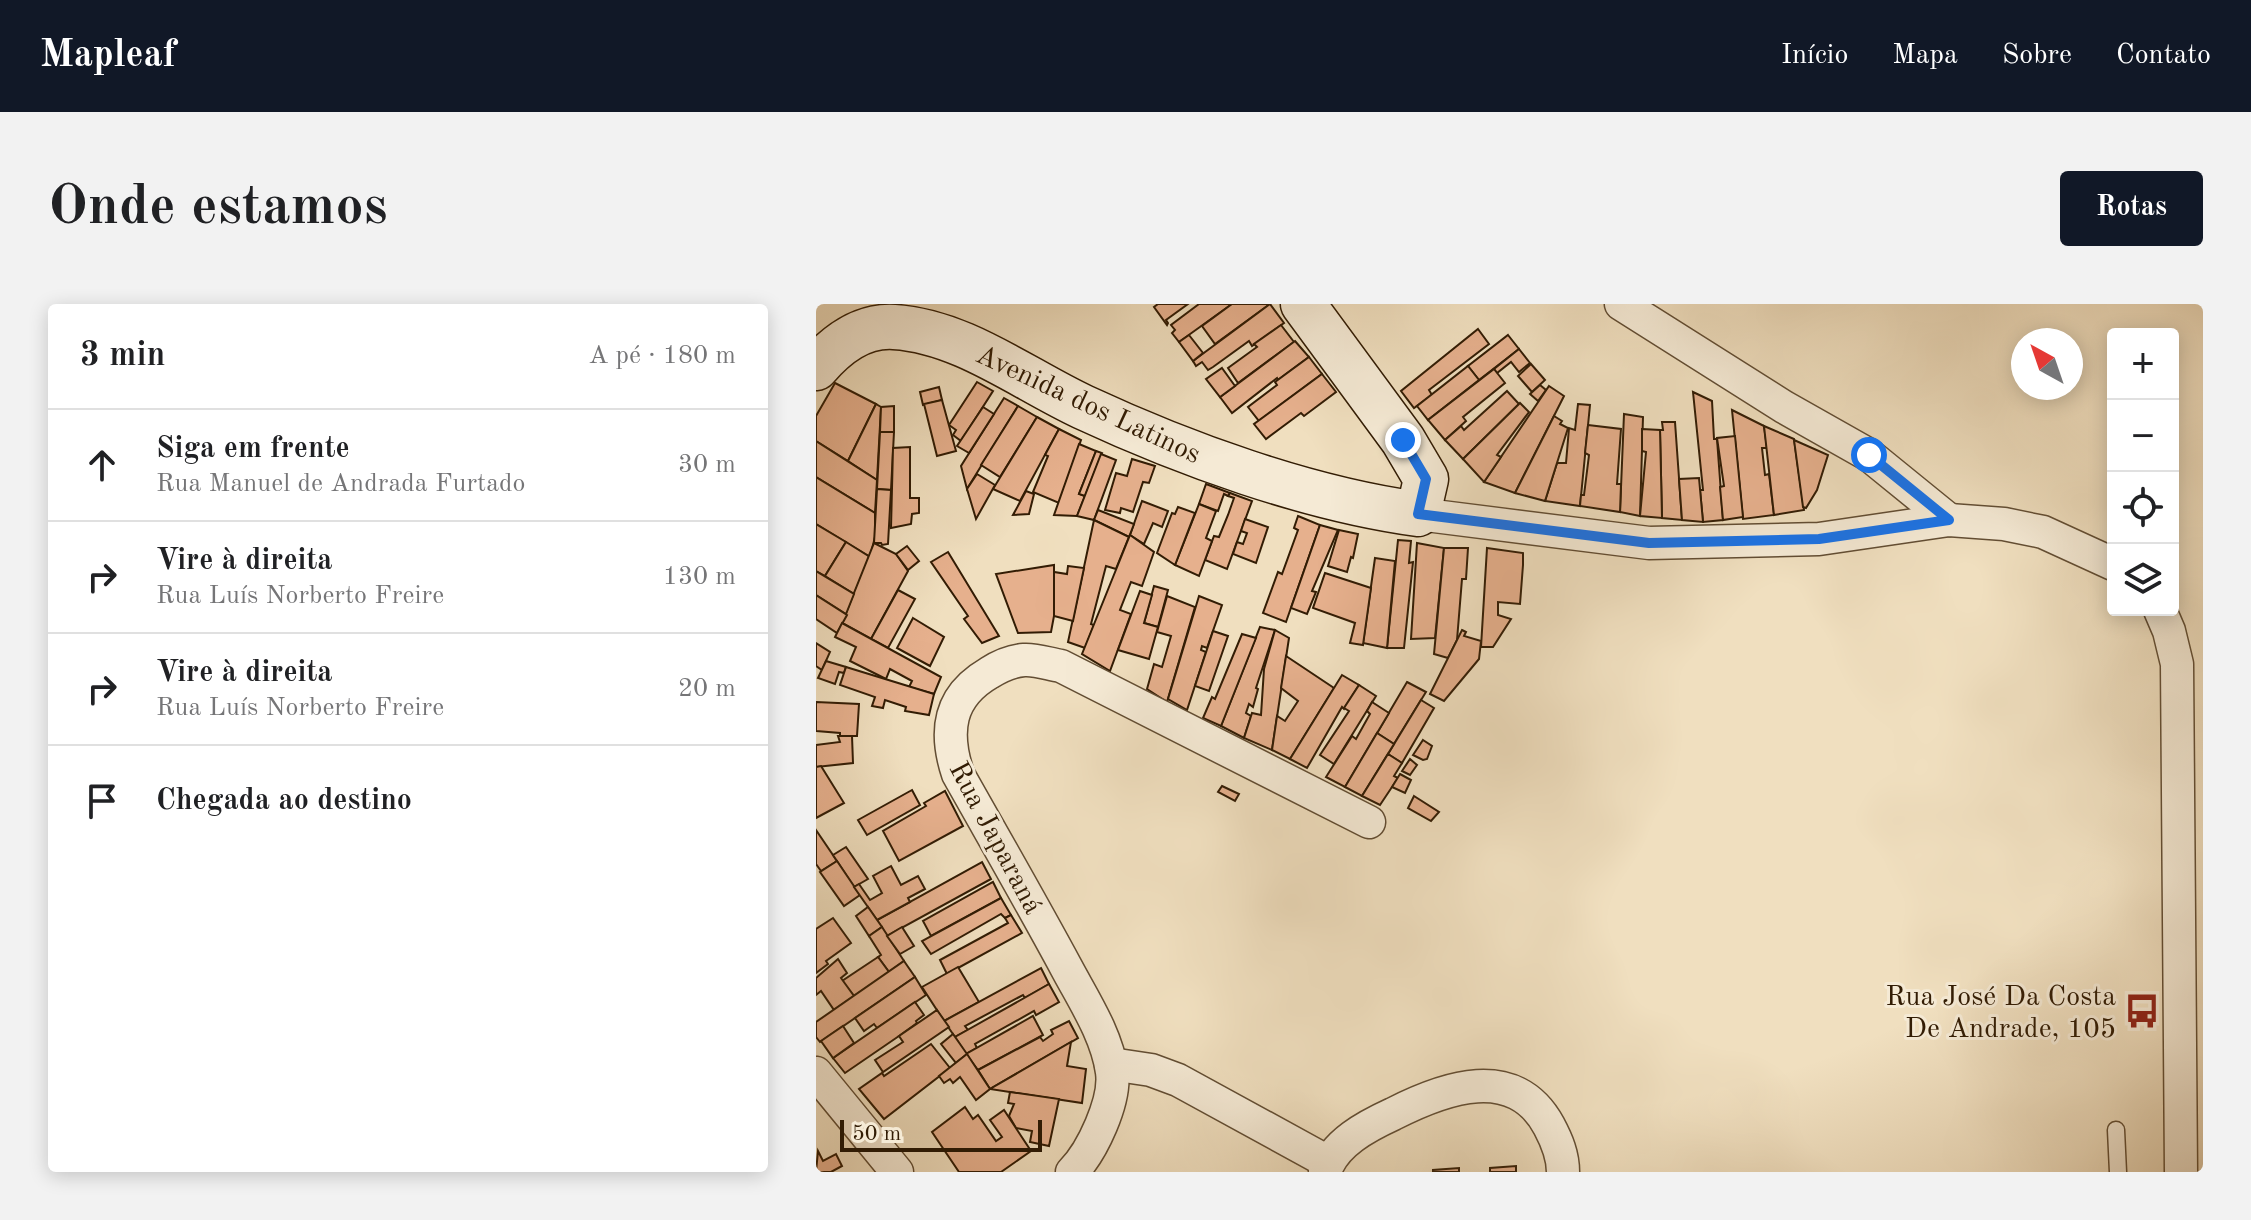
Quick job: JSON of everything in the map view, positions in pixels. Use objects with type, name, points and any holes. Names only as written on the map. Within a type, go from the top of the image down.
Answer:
[{"type":"main road","points":[[1303,304],[1403,440],[1426,479],[1418,514]]},
{"type":"main road","name":"Avenida dos Latinos","points":[[816,368],[835,346],[863,332],[891,327],[924,331],[966,346],[1082,406],[1211,459],[1355,505],[1418,514]]},
{"type":"street","points":[[1621,304],[1784,407],[1869,455],[1949,520]]},
{"type":"street","points":[[1418,514],[1649,543],[1819,539],[1949,520],[2004,524],[2043,532],[2107,561]]},
{"type":"street","points":[[2163,616],[2177,664],[2191,1037],[2181,1172]]},
{"type":"street","name":"Rua Japaraná","points":[[1072,1172],[1098,1132],[1109,1103],[1113,1076],[1111,1064],[1107,1048],[1087,1007],[958,774],[950,751],[951,722],[962,693],[1002,664],[1026,660],[1061,666],[1369,822]]},
{"type":"street","points":[[1111,1064],[1151,1070],[1178,1080],[1326,1167],[1365,1127],[1429,1095],[1476,1085],[1503,1087],[1528,1099],[1543,1115],[1557,1140],[1563,1172]]},
{"type":"street","points":[[816,1073],[897,1172]]},
{"type":"lane","points":[[2116,1130],[2118,1172]]},
{"type":"building","points":[[1158,304],[1188,304],[1166,320],[1167,325],[1154,307]]},
{"type":"building","points":[[1199,304],[1232,304],[1179,342],[1172,333],[1175,330],[1171,325]]},
{"type":"building","points":[[1232,304],[1270,304],[1215,344],[1202,326]]},
{"type":"building","points":[[1270,304],[1284,323],[1252,346],[1249,341],[1208,370],[1202,362],[1196,366],[1193,361]]},
{"type":"building","points":[[1281,325],[1294,342],[1238,383],[1228,368]]},
{"type":"building","points":[[1478,329],[1489,344],[1429,390],[1432,395],[1414,408],[1401,391]]},
{"type":"building","points":[[1189,335],[1203,353],[1193,361],[1179,342]]},
{"type":"building","points":[[1508,335],[1519,349],[1479,380],[1468,366]]},
{"type":"building","points":[[1295,341],[1309,357],[1232,413],[1220,397]]},
{"type":"building","points":[[1519,349],[1530,363],[1519,372],[1511,362],[1497,373],[1494,369]]},
{"type":"building","points":[[1309,357],[1322,374],[1259,421],[1248,407]]},
{"type":"building","points":[[1531,364],[1545,380],[1532,392],[1518,376]]},
{"type":"building","points":[[1468,366],[1479,380],[1428,420],[1417,406]]},
{"type":"building","points":[[1222,368],[1235,386],[1220,397],[1206,379]]},
{"type":"building","points":[[1494,369],[1505,383],[1463,417],[1466,421],[1445,440],[1428,420]]},
{"type":"building","points":[[1322,374],[1336,392],[1266,439],[1254,424]]},
{"type":"building","points":[[977,382],[993,391],[961,441],[953,435],[956,430],[949,425]]},
{"type":"building","points":[[835,383],[876,404],[848,461],[816,441],[816,416]]},
{"type":"building","points":[[1540,385],[1546,390],[1538,401],[1530,394]]},
{"type":"building","points":[[1549,386],[1564,396],[1515,493],[1484,482]]},
{"type":"building","points":[[939,387],[942,400],[923,405],[920,392]]},
{"type":"building","points":[[1507,391],[1519,404],[1463,459],[1445,440],[1461,426],[1464,430]]},
{"type":"building","points":[[1693,392],[1712,401],[1723,520],[1703,522],[1700,490],[1703,490]]},
{"type":"building","points":[[1004,398],[1018,406],[967,489],[961,466]]},
{"type":"building","points":[[942,400],[956,451],[937,456],[924,404]]},
{"type":"building","points":[[1520,403],[1529,412],[1497,455],[1501,457],[1484,482],[1463,459]]},
{"type":"building","points":[[876,404],[881,407],[877,480],[848,461]]},
{"type":"building","points":[[1578,404],[1590,405],[1580,506],[1545,501],[1557,463],[1566,463],[1569,428],[1575,430]]},
{"type":"building","points":[[894,406],[894,432],[880,432],[881,407]]},
{"type":"building","points":[[1018,406],[1037,417],[1000,477],[981,465]]},
{"type":"building","points":[[983,407],[994,414],[969,453],[957,446]]},
{"type":"building","points":[[1732,410],[1764,426],[1767,448],[1762,448],[1765,475],[1769,474],[1774,515],[1743,519]]},
{"type":"building","points":[[1624,414],[1643,417],[1640,516],[1620,512]]},
{"type":"building","points":[[1554,416],[1568,428],[1545,501],[1515,493]]},
{"type":"building","points":[[1037,417],[1059,429],[1020,501],[993,489]]},
{"type":"building","points":[[1662,422],[1675,422],[1682,520],[1662,518]]},
{"type":"building","points":[[1588,425],[1621,429],[1617,484],[1621,484],[1620,512],[1580,506],[1589,455],[1585,453]]},
{"type":"building","points":[[1764,426],[1794,439],[1804,510],[1774,515]]},
{"type":"building","points":[[1059,429],[1081,440],[1059,503],[1033,492],[1048,456],[1045,455]]},
{"type":"building","points":[[1642,429],[1660,430],[1662,518],[1640,516],[1646,452],[1642,451]]},
{"type":"building","points":[[880,432],[894,432],[891,490],[877,489]]},
{"type":"building","points":[[1735,436],[1743,517],[1723,520],[1720,487],[1724,486],[1717,438]]},
{"type":"building","points":[[1794,440],[1828,455],[1817,490],[1806,508],[1803,507]]},
{"type":"building","points":[[816,441],[877,480],[875,513],[816,477]]},
{"type":"building","points":[[1079,444],[1096,451],[1079,494],[1085,496],[1077,516],[1054,515]]},
{"type":"building","points":[[910,447],[910,498],[919,498],[919,513],[912,514],[911,524],[891,528],[893,448]]},
{"type":"building","points":[[1096,451],[1102,453],[1085,496],[1079,494]]},
{"type":"building","points":[[1101,454],[1116,460],[1094,520],[1077,516]]},
{"type":"building","points":[[1132,459],[1155,466],[1149,483],[1143,482],[1133,512],[1121,508],[1120,513],[1105,510],[1116,473],[1127,476]]},
{"type":"building","points":[[977,474],[995,485],[976,519],[967,489]]},
{"type":"building","points":[[816,477],[875,513],[875,537],[870,557],[816,524]]},
{"type":"building","points":[[1699,478],[1703,522],[1682,520],[1679,479]]},
{"type":"building","points":[[1206,484],[1230,493],[1228,496],[1224,494],[1218,511],[1199,504]]},
{"type":"building","points":[[877,489],[891,490],[888,544],[882,545],[874,543]]},
{"type":"building","points":[[1026,491],[1034,494],[1029,514],[1013,515]]},
{"type":"building","points":[[1230,493],[1252,501],[1227,569],[1205,560],[1214,536],[1219,537],[1228,515],[1234,498],[1228,496]]},
{"type":"building","points":[[1142,501],[1168,511],[1162,527],[1153,523],[1144,544],[1130,535]]},
{"type":"building","points":[[1199,504],[1216,511],[1206,538],[1212,541],[1199,576],[1175,565]]},
{"type":"building","points":[[1178,507],[1195,513],[1175,565],[1157,553],[1172,513],[1175,514]]},
{"type":"building","points":[[1098,510],[1134,524],[1129,537],[1094,520]]},
{"type":"building","points":[[1298,516],[1320,525],[1286,622],[1263,613],[1298,530],[1294,528]]},
{"type":"building","points":[[1245,519],[1268,527],[1256,563],[1233,554],[1237,542],[1243,544],[1247,533],[1241,531]]},
{"type":"building","points":[[1094,520],[1129,537],[1116,569],[1106,566],[1091,624],[1094,625],[1085,648],[1068,642]]},
{"type":"building","points":[[816,524],[846,542],[825,576],[816,571]]},
{"type":"building","points":[[1320,525],[1338,530],[1312,591],[1316,592],[1307,614],[1291,608]]},
{"type":"building","points":[[1339,530],[1358,534],[1347,572],[1328,566]]},
{"type":"building","points":[[1130,535],[1154,552],[1142,586],[1131,582],[1120,610],[1131,614],[1110,671],[1082,654]]},
{"type":"building","points":[[1398,540],[1411,541],[1409,563],[1413,562],[1404,648],[1387,648]]},
{"type":"building","points":[[846,542],[870,557],[854,594],[825,576]]},
{"type":"building","points":[[874,543],[896,554],[908,571],[871,639],[842,623]]},
{"type":"building","points":[[1417,543],[1444,548],[1435,638],[1411,639]]},
{"type":"building","points":[[907,546],[919,561],[908,570],[896,554]]},
{"type":"building","points":[[1444,548],[1468,548],[1457,640],[1448,658],[1434,654]]},
{"type":"building","points":[[1487,548],[1523,553],[1523,565],[1520,604],[1498,602],[1498,615],[1511,619],[1493,647],[1481,647]]},
{"type":"building","points":[[948,552],[999,636],[982,643],[964,619],[968,616],[931,562]]},
{"type":"building","points":[[1375,558],[1395,561],[1387,648],[1363,643]]},
{"type":"building","points":[[1054,565],[1051,632],[1018,633],[996,574]]},
{"type":"building","points":[[1068,566],[1084,568],[1073,621],[1054,616],[1054,572],[1067,574]]},
{"type":"building","points":[[816,571],[854,594],[846,614],[816,595]]},
{"type":"building","points":[[1325,573],[1371,588],[1363,645],[1350,643],[1355,623],[1313,608]]},
{"type":"building","points":[[1154,586],[1168,590],[1158,627],[1144,623]]},
{"type":"building","points":[[898,590],[915,599],[888,648],[871,639]]},
{"type":"building","points":[[1140,591],[1152,595],[1144,623],[1158,627],[1149,659],[1118,650]]},
{"type":"building","points":[[816,595],[847,615],[837,633],[816,619]]},
{"type":"building","points":[[1167,596],[1195,607],[1167,702],[1147,689],[1154,664],[1162,667],[1171,636],[1157,632]]},
{"type":"building","points":[[1199,596],[1222,605],[1207,648],[1202,646],[1201,650],[1206,652],[1187,710],[1168,699]]},
{"type":"building","points":[[913,618],[944,637],[930,666],[897,648]]},
{"type":"building","points":[[842,623],[941,677],[934,694],[909,687],[912,681],[890,669],[886,679],[850,661],[856,647],[835,637]]},
{"type":"building","points":[[1260,627],[1275,630],[1253,707],[1249,704],[1246,713],[1251,716],[1244,738],[1221,726]]},
{"type":"building","points":[[1275,630],[1289,638],[1272,750],[1244,738],[1252,713],[1261,715],[1264,669]]},
{"type":"building","points":[[1462,630],[1466,632],[1464,636],[1481,641],[1479,659],[1444,701],[1430,694]]},
{"type":"building","points":[[1213,631],[1228,636],[1209,691],[1195,686]]},
{"type":"building","points":[[1242,634],[1256,638],[1221,726],[1203,718],[1212,697],[1215,699]]},
{"type":"building","points":[[816,643],[830,652],[822,670],[816,666]]},
{"type":"building","points":[[1286,656],[1334,688],[1290,759],[1272,750],[1277,716],[1285,721],[1298,701],[1281,688]]},
{"type":"building","points":[[826,661],[846,667],[844,673],[839,672],[835,684],[818,678]]},
{"type":"building","points":[[846,667],[934,694],[929,715],[905,711],[906,707],[885,700],[883,708],[872,706],[875,697],[840,685]]},
{"type":"building","points":[[1342,675],[1359,685],[1344,709],[1342,707],[1307,768],[1290,759]]},
{"type":"building","points":[[1407,682],[1426,692],[1394,744],[1377,733]]},
{"type":"building","points":[[1359,685],[1376,696],[1334,764],[1320,755],[1349,711],[1344,708]]},
{"type":"building","points":[[1421,700],[1434,708],[1402,763],[1388,754]]},
{"type":"building","points":[[816,702],[859,704],[857,736],[816,731]]},
{"type":"building","points":[[1372,702],[1389,713],[1345,787],[1326,777],[1352,736],[1356,739],[1370,714],[1367,711]]},
{"type":"building","points":[[1377,733],[1394,744],[1362,796],[1345,787]]},
{"type":"building","points":[[838,736],[852,736],[853,763],[816,767],[816,745],[840,742]]},
{"type":"building","points":[[1423,740],[1432,746],[1427,759],[1423,760],[1413,755]]},
{"type":"building","points":[[1388,754],[1402,763],[1394,776],[1398,778],[1380,805],[1362,796]]},
{"type":"building","points":[[1410,759],[1417,765],[1410,775],[1402,771]]},
{"type":"building","points":[[821,766],[844,803],[816,818],[816,767]]},
{"type":"building","points":[[1400,774],[1411,780],[1405,793],[1392,787]]},
{"type":"building","points":[[1222,786],[1239,794],[1235,801],[1218,792]]},
{"type":"building","points":[[912,790],[920,805],[867,835],[858,820]]},
{"type":"building","points":[[945,791],[963,826],[899,861],[883,831]]},
{"type":"building","points":[[1414,796],[1439,812],[1431,821],[1408,808]]},
{"type":"building","points":[[816,830],[837,861],[821,871],[816,864]]},
{"type":"building","points":[[846,847],[868,879],[854,887],[833,855]]},
{"type":"building","points":[[837,861],[860,895],[844,906],[820,872]]},
{"type":"building","points":[[982,862],[991,879],[887,936],[877,920]]},
{"type":"building","points":[[891,866],[901,885],[918,876],[925,889],[908,898],[910,902],[877,920],[854,887],[859,884],[870,900],[882,893],[873,876]]},
{"type":"building","points":[[993,882],[1001,898],[931,936],[923,921]]},
{"type":"building","points":[[1001,898],[1011,915],[1005,918],[1001,914],[931,954],[922,941]]},
{"type":"building","points":[[868,907],[882,927],[869,936],[856,916]]},
{"type":"building","points":[[1011,915],[1022,933],[947,974],[940,960],[1008,923],[1005,918]]},
{"type":"building","points":[[833,918],[851,943],[826,961],[828,964],[816,973],[816,929]]},
{"type":"building","points":[[882,927],[904,961],[889,972],[869,936]]},
{"type":"building","points":[[902,927],[914,946],[900,954],[887,936]]},
{"type":"building","points":[[878,957],[889,972],[854,996],[842,981]]},
{"type":"building","points":[[838,959],[847,973],[841,978],[854,996],[834,1010],[821,991],[816,995],[816,978]]},
{"type":"building","points":[[904,961],[915,977],[820,1042],[816,1037],[816,1022]]},
{"type":"building","points":[[958,967],[979,1002],[944,1021],[922,987]]},
{"type":"building","points":[[1041,968],[1049,984],[965,1026],[968,1030],[955,1037],[944,1021]]},
{"type":"building","points":[[915,977],[926,995],[877,1028],[874,1024],[864,1031],[855,1018]]},
{"type":"building","points":[[1049,984],[1059,1002],[1036,1015],[1034,1011],[975,1044],[977,1048],[966,1054],[955,1037]]},
{"type":"building","points":[[915,1002],[924,1015],[917,1023],[845,1073],[833,1058]]},
{"type":"building","points":[[937,1010],[949,1027],[883,1072],[875,1060],[903,1042],[899,1036]]},
{"type":"building","points":[[1033,1016],[1043,1035],[978,1070],[966,1054]]},
{"type":"building","points":[[1069,1021],[1078,1038],[990,1089],[978,1070],[1040,1037],[1043,1041],[1053,1034],[1051,1030]]},
{"type":"building","points":[[843,1026],[854,1043],[833,1058],[821,1041]]},
{"type":"building","points":[[953,1034],[967,1054],[956,1063],[941,1044]]},
{"type":"building","points":[[1071,1042],[1067,1066],[1086,1069],[1082,1103],[990,1089]]},
{"type":"building","points":[[931,1044],[950,1068],[884,1119],[859,1089]]},
{"type":"building","points":[[967,1054],[990,1089],[976,1100],[960,1077],[953,1083],[950,1079],[944,1083],[939,1076]]},
{"type":"building","points":[[1010,1092],[1059,1099],[1049,1146],[1030,1142],[1032,1131],[1016,1128],[1009,1116],[1014,1104],[1008,1103]]},
{"type":"building","points":[[965,1107],[973,1119],[978,1115],[996,1141],[1002,1137],[990,1120],[1004,1110],[1031,1151],[1001,1172],[959,1172],[932,1132]]},
{"type":"building","points":[[818,1151],[823,1161],[836,1154],[842,1166],[831,1172],[816,1172]]},
{"type":"building","points":[[1516,1166],[1516,1172],[1490,1172],[1490,1168]]},
{"type":"building","points":[[1459,1168],[1459,1172],[1433,1172],[1433,1170]]},
{"type":"place","name":"Rua José Da Costa De Andrade, 105","points":[[2142,1011]]},
{"type":"route","points":[[1403,440],[1426,479],[1418,514],[1649,543],[1819,539],[1949,520],[1869,455]]}]
